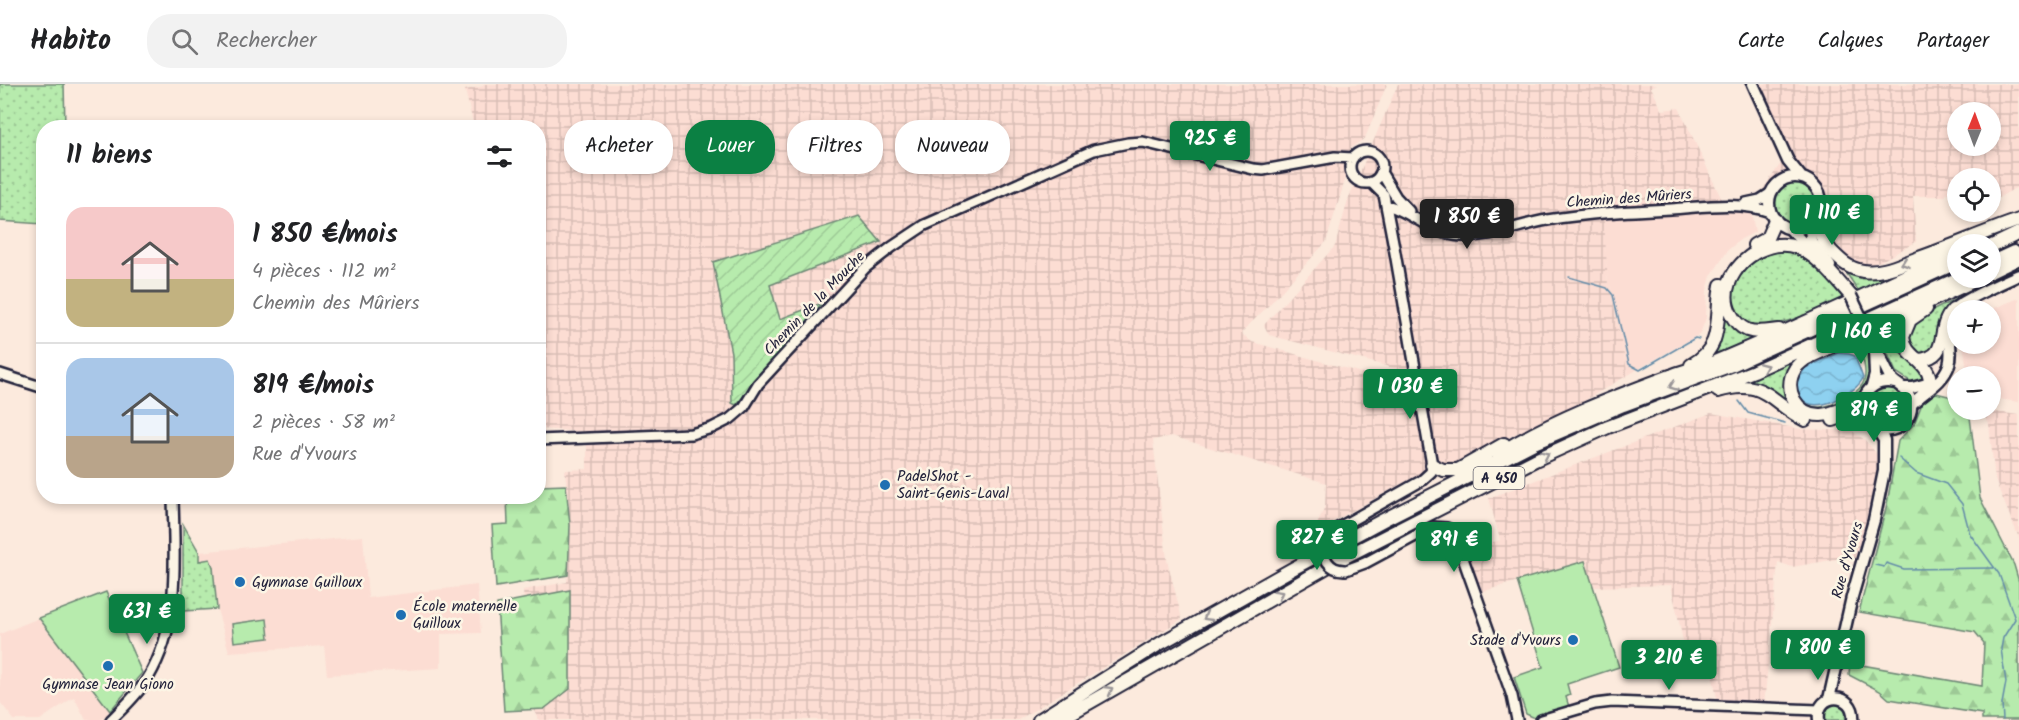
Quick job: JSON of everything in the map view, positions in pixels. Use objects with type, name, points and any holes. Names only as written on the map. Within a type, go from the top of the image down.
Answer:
[{"type":"highway","points":[[1819,215],[1818,225],[1821,237],[1833,252],[1853,269],[1869,272],[1883,270],[1932,254],[2019,222]]},
{"type":"highway","points":[[1676,373],[1701,359],[1708,352],[1717,332],[1719,295],[1727,271],[1747,249],[1767,238],[1773,216]]},
{"type":"highway","points":[[1994,234],[2019,222]]},
{"type":"highway","points":[[2001,242],[2019,233]]},
{"type":"highway","points":[[1792,328],[1757,332],[1747,330],[1733,318],[1729,310],[1728,286],[1739,264],[1749,255],[1772,246],[1794,246],[1814,257],[1851,296]]},
{"type":"highway","points":[[2001,263],[2019,249]]},
{"type":"highway","points":[[1432,465],[1451,472],[1458,470],[1507,443],[1676,373],[1708,364],[1763,342],[1947,257]]},
{"type":"highway","points":[[2001,266],[2019,258]]},
{"type":"highway","name":"A 450","points":[[1039,720],[1182,632],[1305,562],[1534,443],[1623,405],[1734,364],[1947,267]]},
{"type":"highway","name":"A 450","points":[[1059,720],[1331,564],[1535,460],[1608,427],[1800,351],[1947,284]]},
{"type":"highway","points":[[1864,398],[1831,413],[1813,414],[1799,408],[1790,387],[1795,368],[1805,359],[1959,288]]},
{"type":"highway","points":[[1933,384],[1929,372],[1909,354],[1904,344],[1904,332],[1910,320],[1963,288]]},
{"type":"highway","points":[[1918,360],[1938,352],[1941,346],[1943,324],[1947,318]]},
{"type":"highway","points":[[1679,399],[1693,399],[1722,390],[1745,387],[1767,394],[1800,418],[1813,422],[1826,422],[1847,415],[1865,417]]},
{"type":"highway","points":[[1467,477],[1473,468],[1522,438]]},
{"type":"main road","points":[[1746,84],[1781,159],[1784,180]]},
{"type":"main road","points":[[1753,84],[1788,161],[1801,177],[1810,181],[1820,193],[1822,204],[1819,215],[1810,225],[1790,229]]},
{"type":"main road","points":[[1801,177],[1784,180],[1771,192],[1769,202],[1773,216],[1836,273]]},
{"type":"main road","points":[[1810,225],[1811,241],[1851,296],[1874,346],[1910,398],[1911,405],[1906,421],[1888,431],[1876,428]]},
{"type":"main road","points":[[1969,300],[2019,275]]},
{"type":"main road","points":[[1874,346],[1875,375],[1863,405],[1865,417],[1884,440],[1885,461]]},
{"type":"main road","points":[[1911,405],[1933,384],[1951,354]]},
{"type":"main road","points":[[1872,386],[1883,382],[1899,385],[1933,384]]},
{"type":"main road","name":"Rue d'Yvours","points":[[1829,699],[1894,429]]},
{"type":"main road","points":[[1835,668],[1841,699],[1851,708],[1853,720]]},
{"type":"main road","points":[[1819,715],[1823,704],[1829,699],[1841,699]]},
{"type":"street","name":"Chemin de la Mouche","points":[[546,440],[691,434],[712,428],[744,407],[758,384],[841,292],[887,250],[925,225],[1094,150],[1143,142],[1263,170],[1335,157],[1351,162]]},
{"type":"street","points":[[1371,182],[1381,172],[1380,161],[1372,153],[1360,152],[1351,162],[1352,175],[1363,182],[1371,182],[1382,191],[1390,206]]},
{"type":"street","name":"Chemin des Mûriers","points":[[1381,172],[1392,190],[1417,220]]},
{"type":"street","points":[[1392,190],[1389,227],[1432,465],[1431,472],[1421,481],[1329,533],[1324,541],[1323,553],[1328,563],[1340,570],[1346,570],[1365,563],[1432,527],[1447,528],[1454,533],[1512,696],[1523,720]]},
{"type":"street","name":"Chemin des Mûriers","points":[[1390,206],[1446,233],[1478,237],[1523,224],[1575,216],[1741,205],[1760,200],[1771,192]]},
{"type":"street","name":"Chemin des Mûriers","points":[[1741,205],[1773,216]]},
{"type":"street","points":[[0,374],[36,385]]},
{"type":"street","points":[[111,720],[147,680],[169,623],[174,579],[173,504]]},
{"type":"street","points":[[1512,696],[1517,720]]},
{"type":"street","points":[[1541,720],[1554,718],[1591,705],[1612,702],[1819,715]]},
{"type":"shaded area","points":[[483,84],[1387,84],[1365,138],[1351,148],[1344,170],[1346,177],[1326,242],[1241,333],[1252,342],[1415,388],[1428,461],[1423,472],[1314,532],[1325,506],[1326,483],[1172,436],[1153,440],[1167,560],[1182,619],[1018,720],[539,720],[530,704],[523,590],[567,582],[570,525],[565,470],[587,469],[587,432],[546,429],[546,120],[472,120],[465,90],[483,86]],"holes":[[[881,242],[770,285],[779,319],[821,304],[736,405],[733,403],[731,353],[713,262]]]},
{"type":"shaded area","points":[[1398,84],[1657,84],[1651,87],[1662,110],[1679,108],[1722,200],[1757,198],[1790,150],[1759,84],[2019,84],[2019,186],[2001,196],[2001,168],[1947,168],[1947,194],[1945,196],[1913,196],[1916,242],[1881,261],[1865,266],[1848,257],[1822,228],[1793,235],[1780,229],[1762,213],[1751,211],[1604,219],[1608,285],[1628,375],[1577,405],[1447,466],[1439,465],[1430,439],[1420,375],[1269,335],[1264,325],[1335,246],[1348,200]]},
{"type":"shaded area","points":[[1751,211],[1755,232],[1741,239],[1728,250],[1711,276],[1707,290],[1706,318],[1700,334],[1628,375],[1608,285],[1603,219]]},
{"type":"shaded area","points":[[2019,298],[2019,402],[2001,399],[2001,366],[1966,366],[1965,354],[2001,354],[2001,305]]},
{"type":"shaded area","points":[[1711,413],[1801,429],[1852,431],[1865,440],[1881,459],[1874,506],[1858,559],[1837,559],[1792,567],[1778,562],[1764,705],[1718,703],[1709,660],[1688,664],[1671,585],[1593,587],[1584,561],[1478,593],[1464,551],[1500,540],[1489,498]]},
{"type":"shaded area","points":[[2001,413],[2019,415],[2019,538],[1995,480],[1987,420],[2001,420]]},
{"type":"shaded area","points":[[363,536],[368,598],[477,585],[481,633],[441,634],[441,668],[327,675],[324,646],[229,652],[217,609],[213,567],[199,561],[199,552]]},
{"type":"shaded area","points":[[39,618],[110,711],[101,720],[86,720],[74,697],[40,720],[14,720],[0,702],[0,634]]},
{"type":"green space","points":[[0,84],[64,84],[65,120],[36,120],[36,224],[0,221]]},
{"type":"green space","points":[[1795,180],[1811,187],[1818,203],[1811,219],[1795,226],[1779,219],[1772,203],[1779,187]]},
{"type":"green space","points":[[859,216],[881,242],[770,285],[780,319],[822,303],[736,405],[732,403],[731,353],[713,262]]},
{"type":"green space","points":[[1774,250],[1791,250],[1806,259],[1829,279],[1844,300],[1775,325],[1754,325],[1745,321],[1734,308],[1732,299],[1736,280],[1749,264]]},
{"type":"green space","points":[[1926,260],[1860,293],[1845,271]]},
{"type":"green space","points":[[2019,267],[2001,278],[2001,276]]},
{"type":"green space","points":[[1977,288],[1982,288],[1958,300],[1954,300]]},
{"type":"green space","points":[[1947,303],[1947,322],[1934,348],[1926,354],[1916,353],[1911,349],[1908,335],[1912,325],[1926,314]]},
{"type":"green space","points":[[1722,309],[1765,336],[1707,359]]},
{"type":"green space","points":[[1910,315],[1903,325],[1913,361],[1927,381],[1913,383],[1896,372],[1877,330]]},
{"type":"green space","points":[[1863,338],[1869,358],[1870,376],[1862,390],[1854,397],[1830,407],[1807,408],[1799,398],[1811,406],[1825,406],[1859,389],[1864,381],[1865,370],[1859,354],[1849,348],[1833,352]]},
{"type":"green space","points":[[1801,357],[1791,367],[1797,411],[1742,383]]},
{"type":"green space","points":[[1887,386],[1901,392],[1907,406],[1901,420],[1887,426],[1873,420],[1867,406],[1873,392]]},
{"type":"green space","points":[[1936,393],[1947,396],[1947,420],[1970,420],[1980,498],[2014,565],[2019,582],[2019,720],[1982,720],[1982,714],[1889,699],[1880,691],[1849,675],[1850,663],[1982,686],[1984,643],[1975,632],[1859,612],[1887,504],[1898,441],[1914,424],[1923,401]]},
{"type":"green space","points":[[566,485],[570,525],[568,575],[496,587],[492,525],[508,524],[507,504],[546,504],[546,486]]},
{"type":"green space","points":[[183,524],[199,552],[199,561],[210,559],[213,567],[217,609],[183,611]]},
{"type":"green space","name":"Stade d'Yvours","points":[[1585,561],[1619,667],[1567,684],[1570,695],[1566,697],[1569,707],[1535,718],[1526,714],[1514,677],[1543,667],[1517,581]]},
{"type":"green space","points":[[570,590],[570,689],[544,709],[504,711],[497,604]]},
{"type":"green space","points":[[106,592],[142,673],[110,711],[39,618]]},
{"type":"green space","points":[[267,619],[269,638],[234,642],[232,624]]},
{"type":"green space","points":[[1836,704],[1845,709],[1846,720],[1825,720],[1826,709]]},
{"type":"water","points":[[1839,353],[1855,356],[1863,378],[1852,390],[1834,401],[1815,405],[1807,403],[1801,398],[1796,384],[1805,368]]},
{"type":"waterway","points":[[1569,277],[1607,288],[1613,295],[1629,364],[1640,370],[1695,338],[1699,339]]},
{"type":"waterway","points":[[1739,401],[1748,413],[1785,423]]},
{"type":"waterway","points":[[1899,458],[1916,473],[1946,484],[1962,504],[1970,534],[1999,574],[2015,619],[2003,638],[2001,649],[2006,682],[2002,704],[2003,720]]},
{"type":"waterway","points":[[1875,565],[1884,567],[1886,563],[1904,569],[1993,568]]},
{"type":"place","name":"PadelShot - Saint-Genis-Laval","points":[[885,485]]},
{"type":"place","name":"Gymnase Guilloux","points":[[240,582]]},
{"type":"place","name":"École maternelle Guilloux","points":[[401,615]]},
{"type":"place","name":"Stade d'Yvours","points":[[1573,640]]},
{"type":"place","name":"Gymnase Jean Giono","points":[[108,666]]}]
